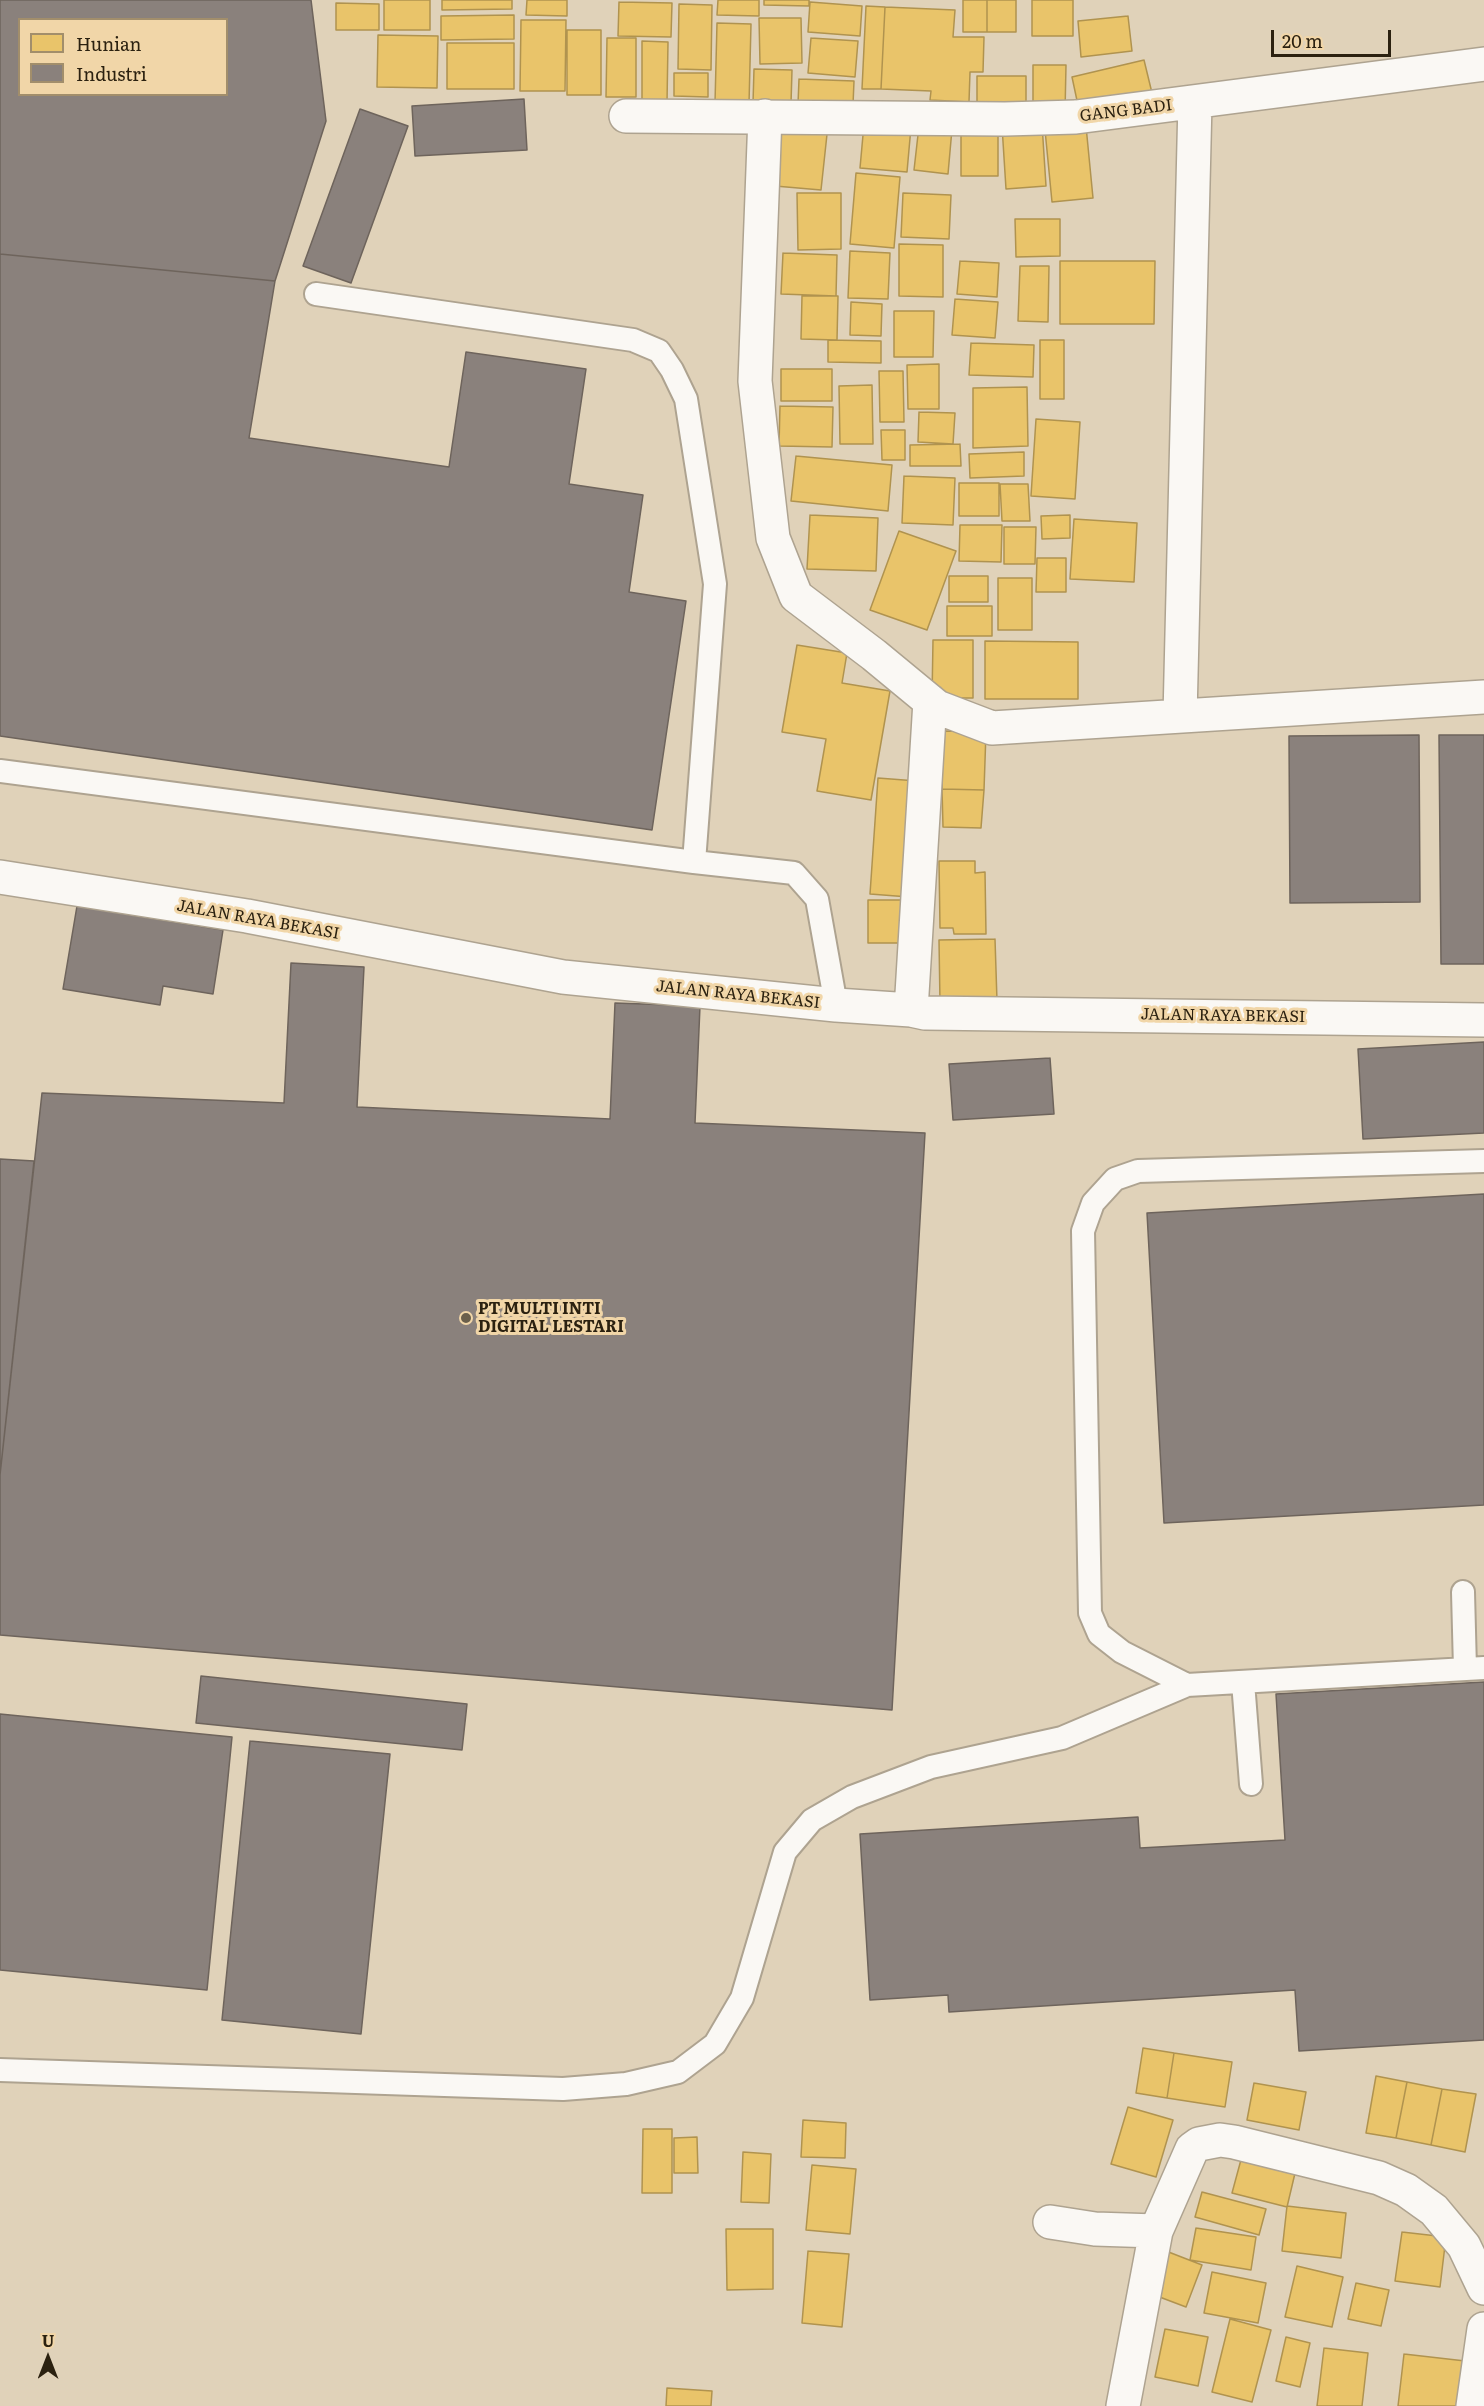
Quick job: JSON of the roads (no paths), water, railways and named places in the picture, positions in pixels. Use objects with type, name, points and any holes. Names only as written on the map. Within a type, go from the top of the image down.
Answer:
[{"type":"street","name":"GANG BADI","points":[[626,116],[1005,119],[1076,117],[1484,64]]},
{"type":"street","points":[[1180,716],[1195,102]]},
{"type":"street","points":[[765,116],[755,381],[773,538],[796,596],[937,706],[992,728],[1484,697]]},
{"type":"street","points":[[911,1010],[930,701]]},
{"type":"street","name":"JALAN RAYA BEKASI","points":[[0,877],[247,916],[563,977],[836,1005],[925,1013],[1484,1020]]},
{"type":"street","points":[[1123,2406],[1156,2231],[1192,2149],[1199,2144],[1220,2140],[1379,2178],[1406,2190],[1434,2210],[1464,2246],[1484,2288]]},
{"type":"street","points":[[1050,2222],[1095,2229],[1156,2231]]},
{"type":"street","points":[[1473,2406],[1484,2329]]},
{"type":"lane","points":[[316,294],[633,339],[659,351],[672,370],[686,399],[715,584],[694,862]]},
{"type":"lane","points":[[0,771],[694,862],[794,873],[817,899],[836,1005]]},
{"type":"lane","points":[[1187,1685],[1122,1652],[1100,1634],[1090,1613],[1083,1231],[1093,1203],[1115,1179],[1138,1171],[1484,1161]]},
{"type":"lane","points":[[0,2070],[563,2088],[626,2084],[678,2072],[716,2044],[742,1998],[784,1852],[812,1820],[852,1797],[931,1767],[1062,1738],[1187,1685],[1475,1668],[1463,1592]]},
{"type":"lane","points":[[1243,1682],[1251,1784]]},
{"type":"place","name":"PT MULTI INTI DIGITAL LESTARI","points":[[466,1318]]}]
